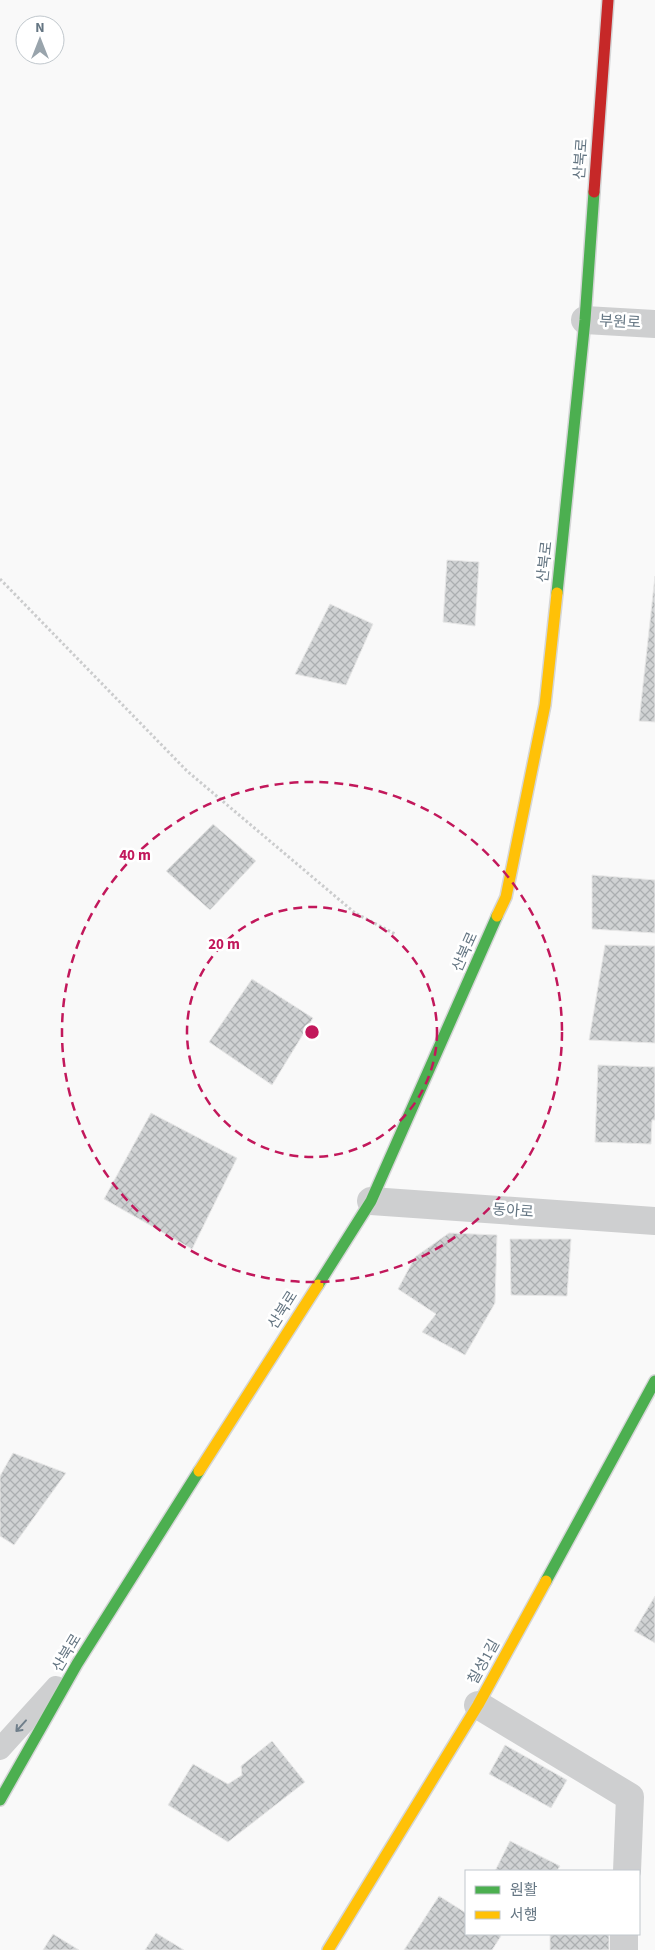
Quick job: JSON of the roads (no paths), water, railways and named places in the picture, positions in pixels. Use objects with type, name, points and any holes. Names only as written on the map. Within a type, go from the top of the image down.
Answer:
[{"type":"street","name":"산북로","points":[[0,1800],[77,1664],[370,1201],[506,897],[545,705],[585,320],[608,0]]},
{"type":"street","name":"부원로","points":[[585,320],[655,324]]},
{"type":"street","name":"동아로","points":[[370,1201],[655,1222]]},
{"type":"street","name":"칠성1길","points":[[328,1950],[478,1705],[655,1382]]},
{"type":"street","points":[[478,1705],[630,1797],[627,1870]]},
{"type":"street","points":[[624,1935],[624,1950]]},
{"type":"lane","points":[[0,1748],[77,1664]]}]
